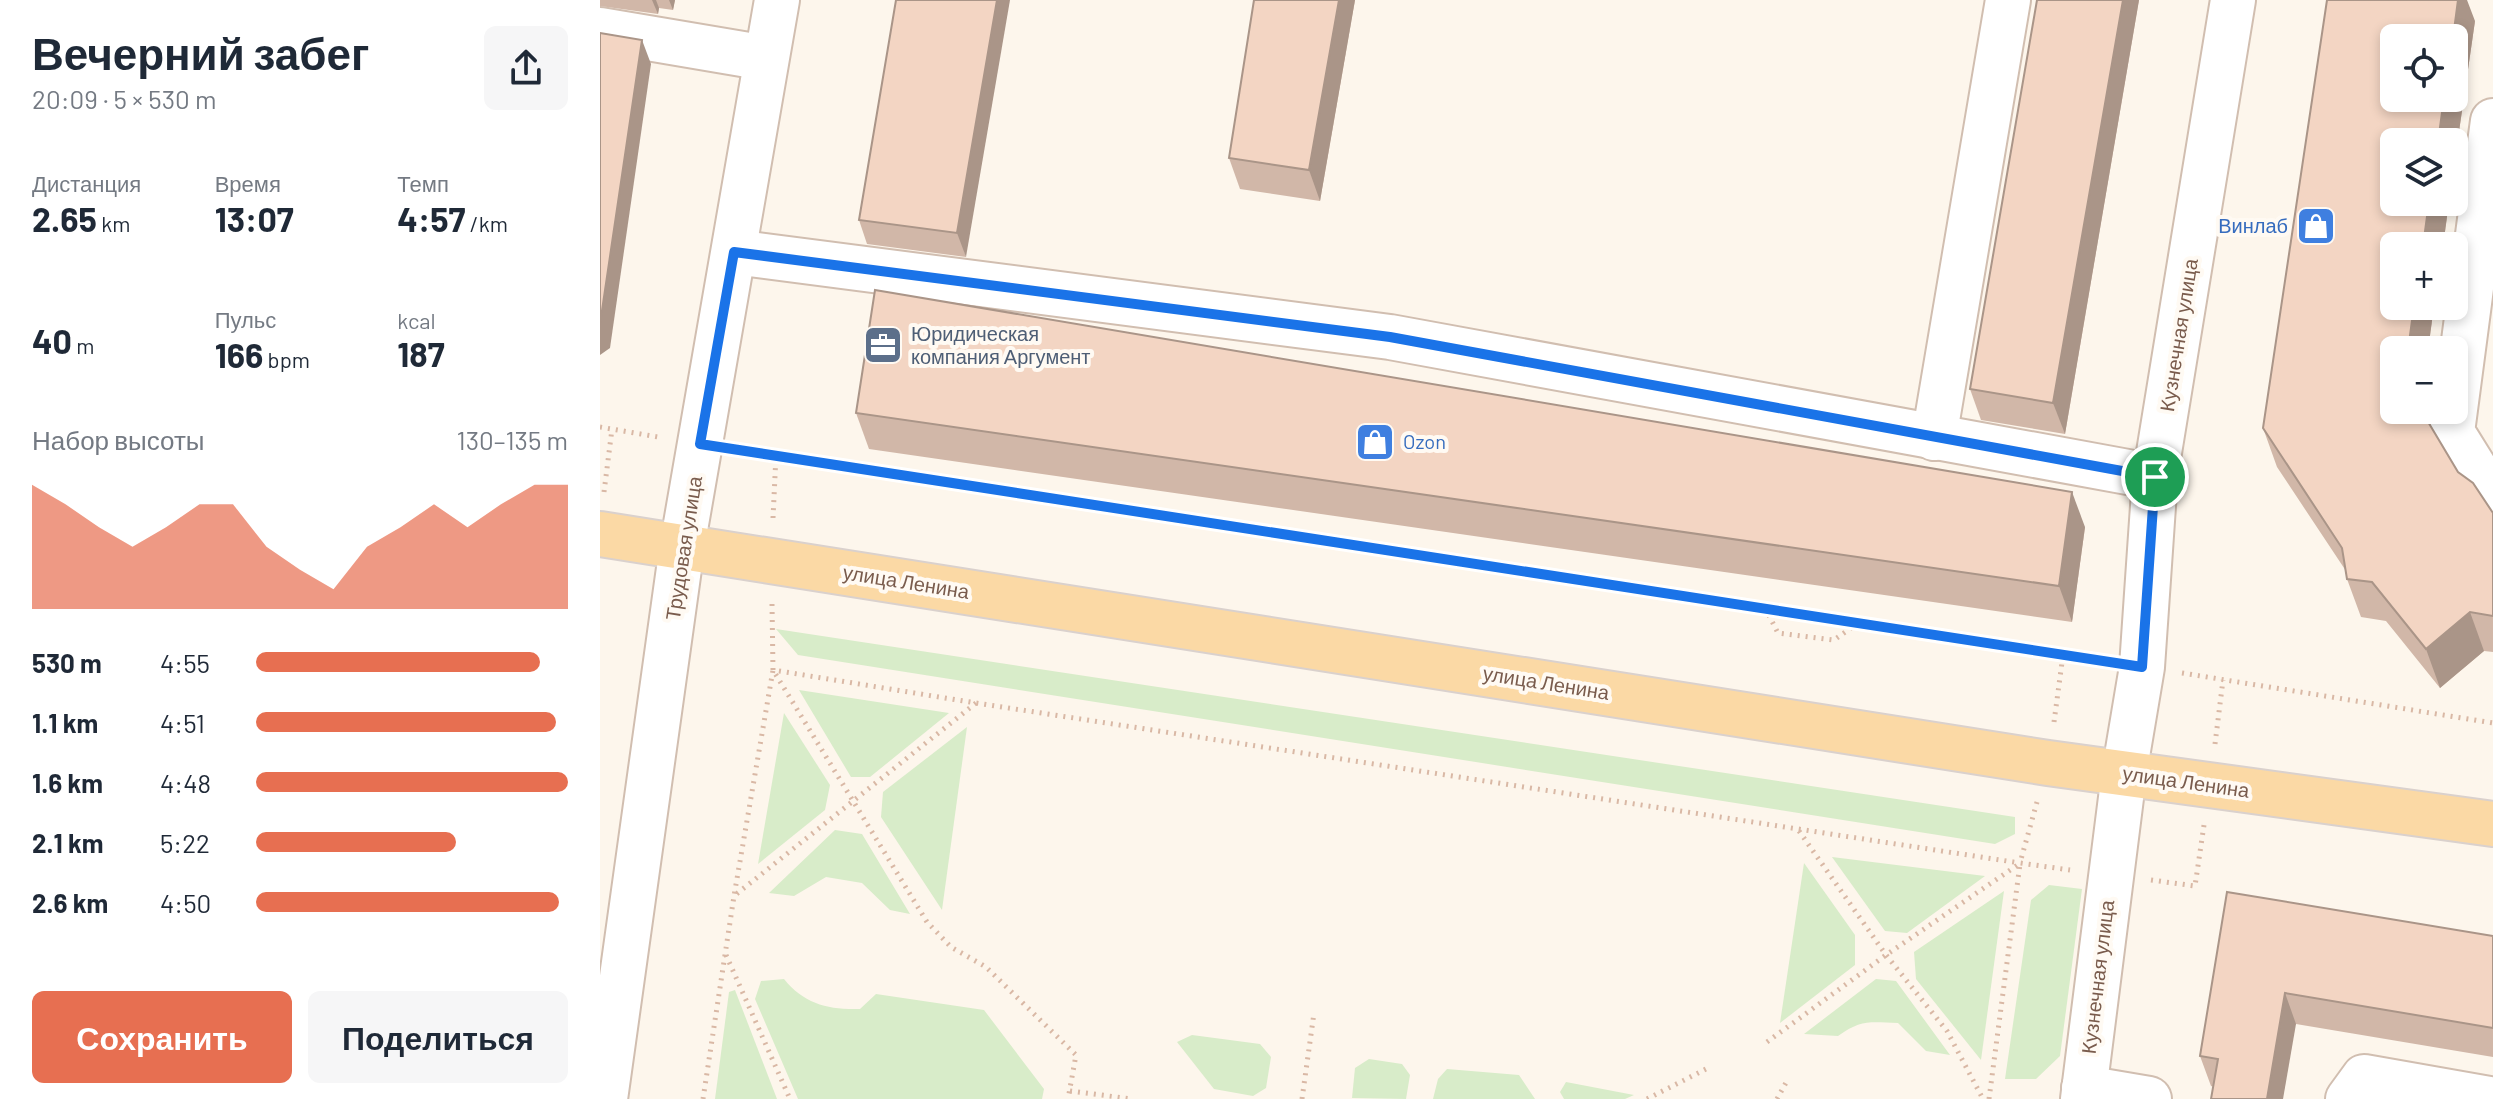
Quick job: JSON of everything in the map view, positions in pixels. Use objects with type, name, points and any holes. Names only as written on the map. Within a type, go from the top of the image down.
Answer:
[{"type":"main road","name":"улица Ленина","points":[[602,517],[682,547],[2124,774],[2493,824]]},
{"type":"street","name":"Трудовая улица","points":[[605,1099],[682,547],[777,0]]},
{"type":"street","points":[[1934,438],[2008,0]]},
{"type":"street","name":"Кузнечная улица","points":[[2083,1094],[2124,774],[2142,667],[2155,477],[2233,0]]},
{"type":"street","points":[[600,30],[766,58]]},
{"type":"street","points":[[2493,121],[2483,274],[2452,432],[2493,498]]},
{"type":"street","points":[[734,252],[1390,337],[2155,477]]},
{"type":"street","points":[[2348,1099],[2364,1077],[2489,1099]]},
{"type":"street","points":[[2083,1094],[2149,1099]]},
{"type":"path","points":[[600,427],[2493,723]]},
{"type":"path","points":[[602,517],[612,429]]},
{"type":"path","points":[[1765,608],[1778,633],[1834,640],[1859,623]]},
{"type":"path","points":[[773,670],[2020,863]]},
{"type":"path","points":[[773,670],[927,922],[951,947],[986,967],[1076,1055],[1068,1099]]},
{"type":"path","points":[[703,1099],[773,670]]},
{"type":"path","points":[[734,896],[976,703]]},
{"type":"path","points":[[1799,831],[1886,955],[1947,1031],[1986,1099]]},
{"type":"path","points":[[1767,1042],[2020,863]]},
{"type":"path","points":[[1986,1099],[2020,863]]},
{"type":"path","points":[[725,954],[790,1099]]},
{"type":"path","points":[[1302,1099],[1314,1013]]},
{"type":"path","points":[[1647,1099],[1708,1068]]},
{"type":"path","points":[[1777,1099],[1788,1079]]},
{"type":"path","points":[[1070,1091],[1132,1099]]},
{"type":"green space","points":[[776,629],[2015,817],[2015,834],[1995,844],[798,655]]},
{"type":"green space","points":[[799,690],[949,713],[870,777],[851,777]]},
{"type":"green space","points":[[784,713],[830,785],[825,810],[758,864]]},
{"type":"green space","points":[[967,727],[942,910],[881,817],[883,792]]},
{"type":"green space","points":[[835,830],[862,834],[910,914],[890,910],[862,883],[826,877],[794,896],[769,893]]},
{"type":"green space","points":[[1832,857],[1985,876],[1907,933],[1885,931]]},
{"type":"green space","points":[[1804,863],[1855,935],[1855,965],[1780,1023]]},
{"type":"green space","points":[[2049,885],[2082,889],[2060,1056],[2036,1079],[2005,1079],[2031,900]]},
{"type":"green space","points":[[2004,891],[1981,1060],[1916,979],[1914,952]]},
{"type":"green space","points":[[784,979],[809,1000],[838,1008],[860,1009],[876,994],[984,1010],[1044,1089],[1042,1099],[798,1099],[755,999],[761,981]]},
{"type":"green space","points":[[1876,979],[1896,981],[1950,1055],[1926,1051],[1898,1023],[1860,1024],[1838,1036],[1804,1034]]},
{"type":"green space","points":[[735,990],[777,1099],[715,1099],[729,992]]},
{"type":"green space","points":[[1192,1035],[1260,1044],[1271,1057],[1266,1088],[1253,1096],[1214,1089],[1177,1042]]},
{"type":"green space","points":[[1369,1059],[1402,1064],[1410,1075],[1406,1099],[1352,1098],[1355,1068]]},
{"type":"green space","points":[[1447,1069],[1519,1075],[1535,1099],[1433,1099],[1438,1079]]},
{"type":"green space","points":[[1566,1082],[1634,1095],[1625,1099],[1564,1099],[1560,1092]]},
{"type":"building","points":[[896,0],[997,0],[957,233],[859,220]]},
{"type":"building","points":[[1254,0],[1339,0],[1309,170],[1229,158]]},
{"type":"building","points":[[2037,0],[2123,0],[2053,403],[1970,389]]},
{"type":"building","points":[[2327,0],[2458,0],[2455,24],[2380,24],[2380,112],[2442,112],[2440,128],[2380,128],[2380,216],[2427,216],[2425,232],[2380,232],[2380,320],[2412,320],[2410,336],[2380,336],[2380,424],[2429,424],[2458,472],[2473,483],[2493,513],[2493,616],[2470,612],[2426,649],[2372,582],[2347,579],[2342,548],[2263,428]]},
{"type":"building","points":[[600,33],[642,40],[600,324]]},
{"type":"building","points":[[875,290],[2072,492],[2059,586],[856,413]]},
{"type":"building","points":[[2227,892],[2493,936],[2493,1028],[2285,993],[2267,1099],[2211,1099],[2218,1059],[2200,1056]]},
{"type":"place","name":"Винлаб","points":[[2316,226]]},
{"type":"place","name":"Юридическая компания Аргумент","points":[[883,345]]},
{"type":"place","name":"Ozon","points":[[1375,442]]},
{"type":"route","points":[[734,252],[1390,337],[2155,477],[2142,667],[700,444],[734,252]]}]
